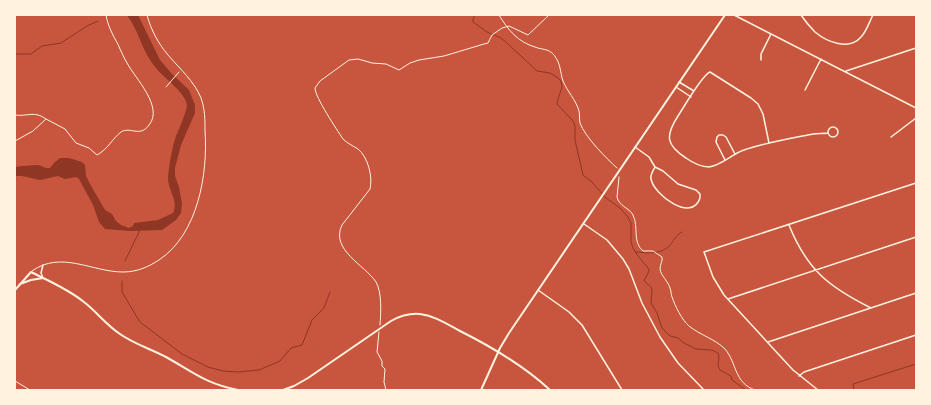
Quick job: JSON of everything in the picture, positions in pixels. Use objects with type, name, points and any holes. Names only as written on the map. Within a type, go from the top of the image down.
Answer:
[{"type":"street","points":[[15,290],[31,272],[43,265],[59,261],[123,272],[135,271],[150,266],[165,256],[181,240],[190,222],[205,168],[206,150],[203,105],[195,88],[160,44],[147,15]]},
{"type":"street","points":[[481,390],[498,352],[510,332],[725,15]]},
{"type":"street","points":[[734,15],[916,108]]},
{"type":"street","points":[[801,15],[811,28],[821,36],[830,41],[844,45],[852,44],[861,37],[868,27],[872,15]]},
{"type":"street","points":[[761,60],[761,54],[771,34]]},
{"type":"street","points":[[846,72],[916,48]]},
{"type":"street","points":[[805,90],[821,59]]},
{"type":"street","points":[[769,143],[761,110],[758,104],[710,72],[706,74],[694,91],[670,129],[670,140],[672,147],[694,164],[700,166],[712,166],[746,149],[769,143],[814,134],[828,133],[830,136],[836,137],[838,133],[836,128],[833,127],[830,128],[828,133]]},
{"type":"street","points":[[679,82],[694,91]]},
{"type":"street","points":[[676,87],[691,97]]},
{"type":"street","points":[[891,137],[916,118]]},
{"type":"street","points":[[725,160],[716,142],[719,135],[726,137],[735,154]]},
{"type":"street","points":[[635,147],[649,157],[655,167],[663,171],[678,184],[697,191],[700,196],[697,204],[692,207],[688,207],[676,206],[670,202],[660,193],[652,181],[651,176],[655,167]]},
{"type":"street","points":[[818,390],[799,376],[728,299],[714,280],[704,252],[916,183]]},
{"type":"street","points":[[584,224],[607,240],[623,258],[629,269],[642,303],[660,337],[678,363],[704,390]]},
{"type":"street","points":[[789,224],[800,248],[815,270],[835,288],[871,308]]},
{"type":"street","points":[[728,299],[916,237]]},
{"type":"street","points":[[43,265],[41,273],[43,278]]},
{"type":"street","points":[[31,272],[78,297],[125,338],[162,354],[201,379],[220,386],[238,390]]},
{"type":"street","points":[[19,284],[43,278]]},
{"type":"street","points":[[538,290],[569,312],[582,324],[622,390]]},
{"type":"street","points":[[767,342],[916,293]]},
{"type":"street","points":[[283,390],[308,378],[391,321],[413,314],[436,319],[498,352],[529,372],[550,390]]},
{"type":"street","points":[[799,376],[804,372],[916,336]]},
{"type":"street","points":[[15,381],[30,390]]},
{"type":"path","points":[[15,115],[22,116],[36,114],[65,129],[76,143],[89,148],[97,155],[106,149],[123,130],[127,129],[142,131],[149,125],[153,112],[147,95],[143,85],[132,72],[126,61],[111,31],[106,15]]},
{"type":"path","points":[[499,15],[517,38],[535,48],[546,49],[554,56],[560,67],[563,80],[579,110],[579,121],[584,131],[598,149],[618,168]]},
{"type":"path","points":[[386,390],[384,382],[385,369],[382,366],[382,361],[377,352],[380,328],[379,289],[376,282],[342,246],[339,235],[342,225],[370,189],[371,184],[368,162],[359,150],[343,138],[317,96],[315,88],[320,81],[349,60],[358,59],[372,63],[386,64],[399,70],[410,63],[444,56],[488,43],[492,35],[502,28],[511,27],[528,35],[549,15]]},
{"type":"path","points":[[166,87],[179,72]]},
{"type":"path","points":[[15,141],[33,131],[46,119]]},
{"type":"path","points":[[620,177],[617,197],[618,200],[633,214],[635,219],[638,246],[643,251],[653,251],[662,257],[660,269],[670,287],[671,296],[684,319],[689,326],[724,348],[730,357],[734,370],[747,386],[755,390]]},
{"type":"shaded area","points":[[127,15],[138,15],[160,60],[189,90],[195,105],[195,113],[181,145],[175,168],[175,176],[179,187],[182,204],[181,213],[176,220],[162,230],[130,231],[105,229],[99,222],[93,205],[79,179],[76,177],[65,179],[58,176],[40,180],[15,176],[15,167],[38,165],[45,168],[50,168],[60,158],[69,158],[82,162],[85,165],[86,176],[105,210],[112,214],[116,221],[121,225],[129,228],[133,226],[134,223],[158,220],[173,213],[175,205],[168,182],[169,168],[176,136],[187,105],[178,90],[151,62],[135,28]]},
{"type":"waterway","points":[[475,15],[473,22],[487,32],[501,38],[537,71],[550,73],[561,81],[562,87],[557,104],[573,121],[575,126],[575,140],[583,175],[628,217],[631,223],[631,242],[638,256],[648,268],[649,271],[644,281],[651,287],[651,303],[657,313],[662,328],[670,336],[678,338],[696,349],[712,350],[718,353],[718,366],[720,370],[731,376],[732,380],[746,390]]},
{"type":"waterway","points":[[15,54],[31,54],[42,46],[61,43],[87,26],[98,21]]},
{"type":"waterway","points":[[125,261],[140,230]]},
{"type":"waterway","points":[[636,252],[646,253],[664,250],[682,232]]},
{"type":"waterway","points":[[122,281],[122,292],[140,322],[182,354],[208,367],[223,371],[238,372],[259,370],[280,361],[291,348],[302,345],[312,320],[324,308],[330,292]]},
{"type":"waterway","points":[[854,390],[853,384],[916,364]]}]
